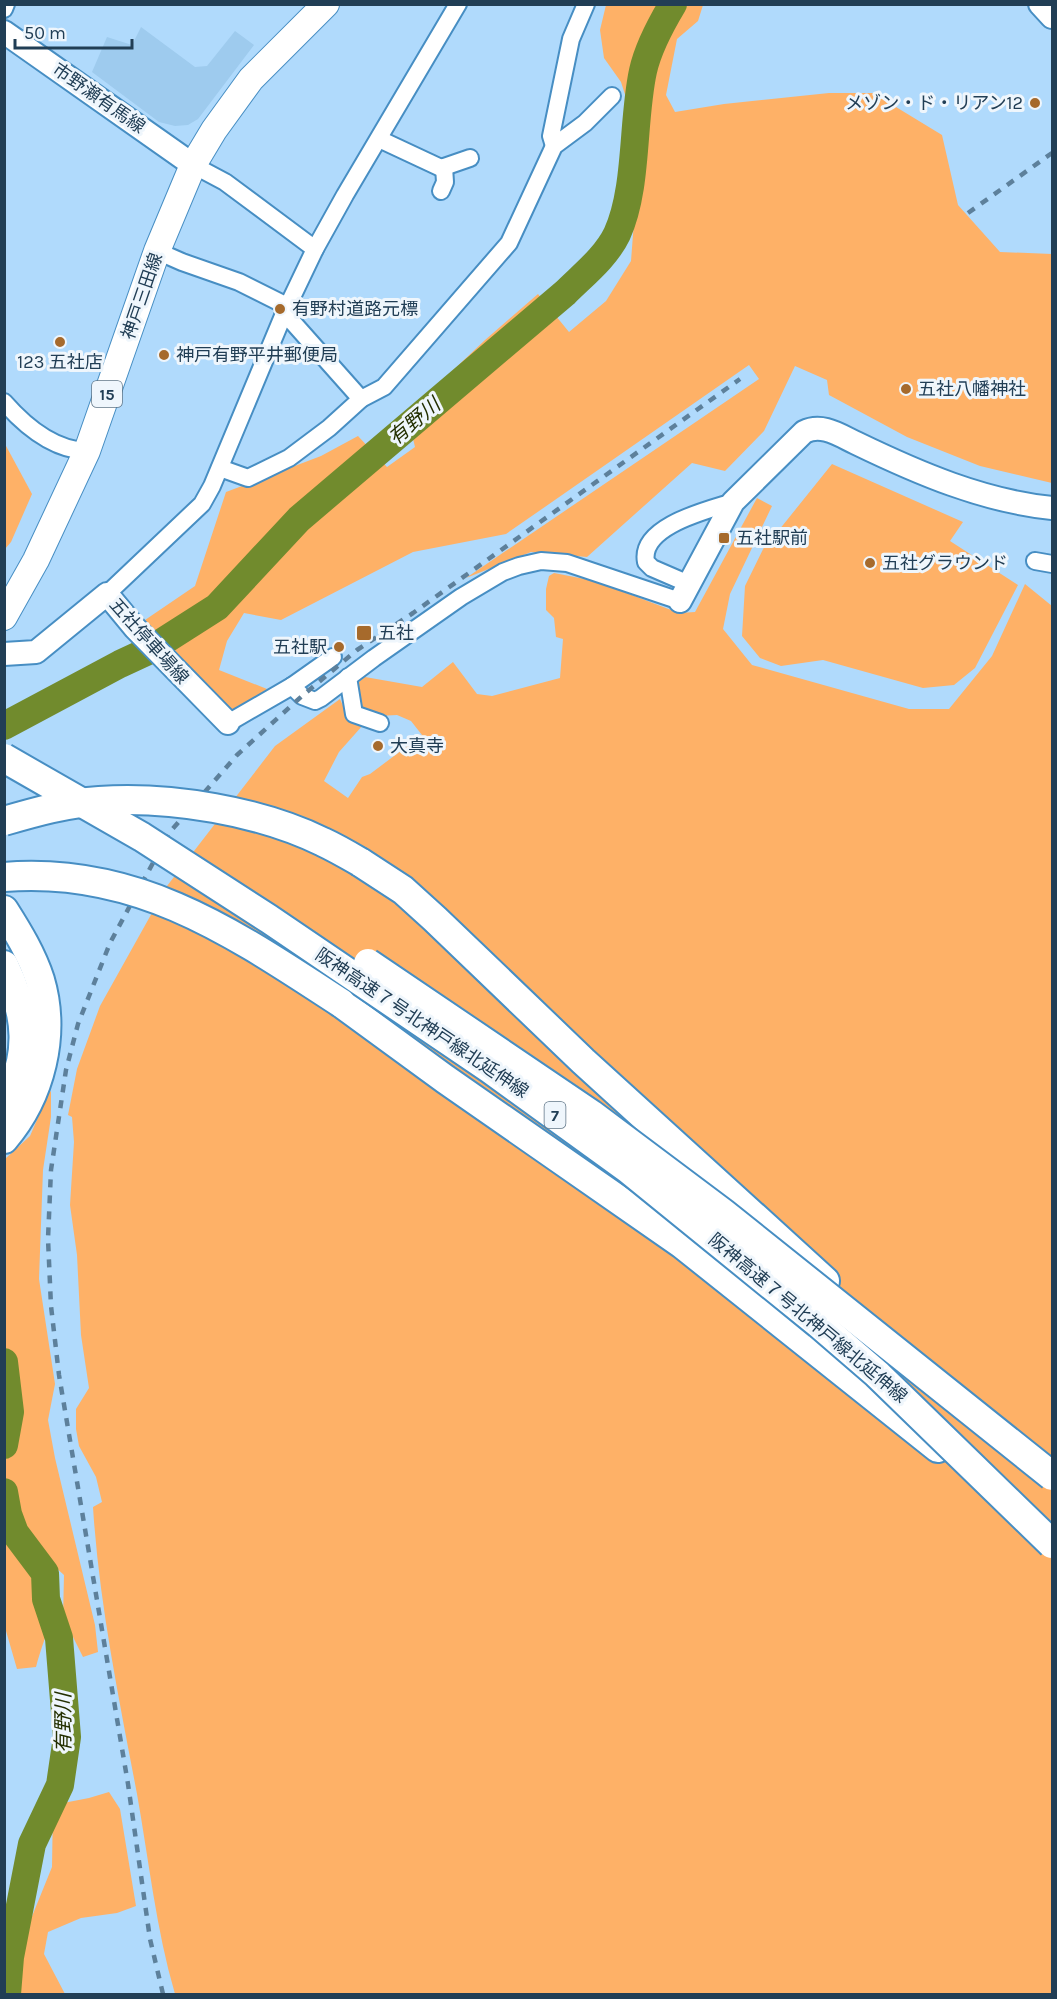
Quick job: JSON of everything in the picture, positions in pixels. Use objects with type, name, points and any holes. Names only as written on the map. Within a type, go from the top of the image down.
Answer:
[{"type":"highway","name":"阪神高速７号北神戸線北延伸線","points":[[4,738],[158,829],[283,907],[572,1101],[723,1213],[1053,1476]]},
{"type":"highway","name":"阪神高速７号北神戸線北延伸線","points":[[4,758],[142,837],[269,919],[571,1126],[628,1169],[877,1374],[1053,1544]]},
{"type":"highway","points":[[4,821],[47,809],[99,801],[174,804],[222,810],[269,821],[322,841],[360,862],[403,890],[476,957],[591,1069],[811,1266],[887,1345]]},
{"type":"highway","points":[[4,877],[70,876],[119,886],[166,902],[212,923],[269,956],[341,1003],[445,1079],[682,1244],[1025,1516]]},
{"type":"highway","points":[[4,910],[30,953],[40,980],[46,1009],[44,1052],[40,1073],[19,1123],[4,1139]]},
{"type":"highway","points":[[4,965],[18,1003],[24,1050],[20,1070],[4,1105]]},
{"type":"main road","name":"神戸三田線","points":[[4,617],[36,560],[87,451],[157,250],[193,165],[229,108],[251,79],[326,4]]},
{"type":"main road","points":[[1040,4],[1053,17]]},
{"type":"main road","name":"市野瀬有馬線","points":[[4,32],[193,165]]},
{"type":"main road","points":[[684,593],[733,502],[804,432],[820,428],[951,485],[1053,508]]},
{"type":"main road","name":"五社停車場線","points":[[4,654],[36,652],[107,594],[135,628],[228,723]]},
{"type":"street","points":[[4,9],[6,4]]},
{"type":"street","points":[[107,594],[202,504],[220,468],[285,311],[315,249],[458,4]]},
{"type":"street","points":[[554,146],[551,136],[571,39],[586,4]]},
{"type":"street","points":[[220,468],[248,478],[265,470],[289,458],[329,428],[361,399],[384,387],[508,243],[554,146],[585,123],[612,96]]},
{"type":"street","points":[[379,139],[441,168],[470,158]]},
{"type":"street","points":[[193,165],[225,182],[315,249]]},
{"type":"street","points":[[441,191],[445,182],[444,167]]},
{"type":"street","points":[[157,250],[182,262],[239,282],[285,311],[361,399]]},
{"type":"street","points":[[4,402],[51,443],[87,451]]},
{"type":"street","points":[[684,593],[646,562],[647,547],[654,538],[676,521],[733,502]]},
{"type":"street","points":[[1035,561],[1053,564]]},
{"type":"street","points":[[292,686],[302,696],[315,701],[461,597],[503,572],[531,562],[567,563],[684,593]]},
{"type":"street","points":[[228,723],[292,686],[333,657]]},
{"type":"street","points":[[348,677],[354,714],[380,723]]},
{"type":"shaded area","points":[[606,5],[703,5],[698,21],[677,39],[666,95],[675,112],[724,104],[829,93],[873,93],[942,135],[958,205],[1000,252],[1052,254],[1052,483],[980,466],[907,437],[829,395],[827,380],[795,366],[764,431],[725,471],[692,463],[587,557],[531,552],[466,578],[759,379],[749,365],[506,534],[413,552],[281,620],[244,613],[227,641],[219,670],[267,689],[232,714],[145,620],[195,586],[226,492],[321,456],[358,436],[387,467],[415,447],[407,414],[485,340],[538,294],[569,332],[606,301],[631,261],[636,195],[622,161],[629,107],[621,82],[604,58],[600,30]]},
{"type":"shaded area","points":[[141,27],[195,67],[207,66],[235,31],[254,45],[198,119],[188,125],[175,126],[159,122],[92,72],[107,37],[132,45]]},
{"type":"shaded area","points":[[5,444],[32,494],[11,542],[5,549]]},
{"type":"shaded area","name":"五社グラウンド","points":[[832,464],[963,522],[950,541],[1018,585],[975,668],[954,685],[923,688],[823,660],[781,666],[760,658],[742,636],[745,586],[774,527],[779,530]]},
{"type":"shaded area","points":[[757,498],[772,506],[730,594],[723,629],[752,665],[909,709],[949,709],[992,656],[1025,584],[1052,606],[1052,1994],[175,1994],[158,1920],[105,1615],[93,1507],[102,1502],[96,1477],[79,1446],[76,1429],[76,1409],[89,1388],[81,1335],[77,1255],[70,1205],[74,1142],[72,1117],[68,1115],[77,1069],[100,1006],[167,886],[275,746],[340,699],[347,715],[363,725],[339,752],[324,781],[348,798],[362,777],[370,774],[422,735],[411,721],[397,715],[378,716],[361,709],[355,685],[365,677],[422,687],[453,662],[477,694],[492,696],[560,678],[563,639],[556,637],[554,618],[546,610],[546,589],[549,576],[554,573],[595,581],[679,613],[695,612]]},
{"type":"shaded area","points":[[51,1091],[51,1117],[43,1170],[39,1279],[55,1384],[48,1420],[95,1625],[98,1652],[83,1657],[63,1617],[64,1575],[32,1546],[18,1527],[9,1535],[43,1580],[48,1590],[51,1612],[36,1667],[17,1669],[4,1624],[5,1159],[30,1136]]},
{"type":"shaded area","points":[[109,1792],[120,1809],[136,1906],[117,1913],[81,1918],[48,1932],[44,1954],[65,1994],[17,1994],[20,1946],[52,1867],[53,1805]]},
{"type":"waterway","name":"有野川","points":[[4,726],[148,651],[217,607],[299,519],[565,293],[600,258],[617,234],[624,216],[632,175],[637,111],[645,62],[673,4]]},
{"type":"waterway","name":"有野川","points":[[4,1362],[10,1412],[4,1445]]},
{"type":"waterway","name":"有野川","points":[[4,1492],[8,1514],[15,1533],[45,1573],[46,1599],[59,1638],[67,1737],[60,1785],[32,1844],[10,1957],[7,1994]]},
{"type":"railway","points":[[968,213],[1052,153]]},
{"type":"railway","points":[[163,1994],[150,1939],[128,1784],[59,1375],[51,1306],[48,1239],[51,1170],[66,1070],[78,1024],[110,943],[169,833],[237,755],[357,650],[413,613],[740,379]]},
{"type":"place","name":"メゾン・ド・リアン12","points":[[1035,103]]},
{"type":"place","name":"有野村道路元標","points":[[280,309]]},
{"type":"place","name":"123 五社店","points":[[60,342]]},
{"type":"place","name":"神戸有野平井郵便局","points":[[164,355]]},
{"type":"place","name":"五社八幡神社","points":[[906,389]]},
{"type":"place","name":"五社駅前","points":[[724,538]]},
{"type":"place","name":"五社グラウンド","points":[[870,563]]},
{"type":"place","name":"五社","points":[[364,633]]},
{"type":"place","name":"五社駅","points":[[339,647]]},
{"type":"place","name":"大真寺","points":[[378,746]]}]
